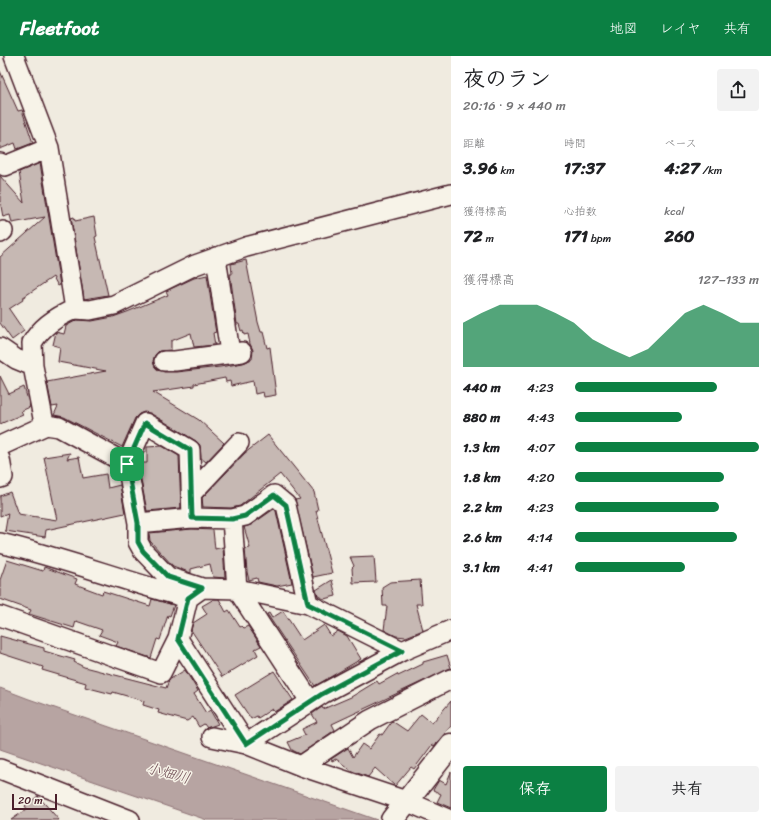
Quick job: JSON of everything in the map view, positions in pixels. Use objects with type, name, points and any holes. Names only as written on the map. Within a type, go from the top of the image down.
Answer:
[{"type":"main road","points":[[392,820],[406,801],[449,751]]},
{"type":"street","points":[[14,56],[49,148],[75,309]]},
{"type":"street","points":[[0,164],[4,166],[49,148]]},
{"type":"street","points":[[46,426],[43,418],[33,366],[32,342],[36,335],[53,321],[75,309],[90,310],[114,305],[195,265],[246,247],[451,194]]},
{"type":"street","points":[[164,361],[175,361],[236,352],[216,257]]},
{"type":"street","points":[[0,348],[16,359],[33,366]]},
{"type":"street","points":[[192,518],[190,450],[145,423],[127,464],[138,523],[138,542],[143,551],[168,577],[195,593]]},
{"type":"street","points":[[0,446],[46,426],[59,427],[127,464]]},
{"type":"street","points":[[191,494],[239,443]]},
{"type":"street","points":[[0,459],[3,477],[0,478]]},
{"type":"street","points":[[138,523],[192,518],[232,519],[245,516],[274,495],[286,505],[308,604]]},
{"type":"street","points":[[232,519],[236,589],[310,701]]},
{"type":"street","points":[[0,543],[52,556],[140,585],[195,593],[236,589],[308,604],[402,651]]},
{"type":"street","points":[[0,616],[161,674],[178,639],[195,593]]},
{"type":"street","points":[[246,744],[310,701],[402,651],[451,630]]},
{"type":"street","points":[[178,639],[246,744]]},
{"type":"street","points":[[301,766],[370,720],[451,679]]},
{"type":"street","points":[[212,737],[246,744],[301,766],[406,801],[450,820]]},
{"type":"street","points":[[0,769],[130,820]]},
{"type":"water","name":"小畑川","points":[[0,688],[377,820],[207,820],[0,749]]},
{"type":"building","points":[[0,71],[18,111],[22,110],[33,143],[17,149],[15,143],[0,149]]},
{"type":"building","points":[[40,163],[60,285],[58,286],[53,277],[22,298],[23,300],[9,309],[24,331],[12,340],[0,323],[0,257],[45,217],[12,223],[10,215],[3,217],[0,201],[0,176],[24,203],[19,172]]},
{"type":"building","points":[[74,217],[75,221],[94,217],[97,236],[95,237],[108,295],[84,299],[71,218]]},
{"type":"building","points":[[246,260],[258,322],[261,332],[263,332],[267,348],[270,347],[276,395],[264,397],[263,392],[255,394],[253,381],[231,386],[230,381],[226,382],[225,378],[194,384],[194,386],[153,392],[199,420],[224,443],[206,462],[201,458],[200,445],[196,441],[150,413],[144,412],[135,418],[122,447],[64,417],[54,415],[58,406],[52,407],[47,382],[106,371],[58,362],[60,347],[53,345],[56,332],[64,334],[66,326],[77,320],[92,321],[113,317],[127,312],[168,295],[166,291],[194,278],[207,275],[216,332],[213,333],[215,345],[194,347],[191,333],[171,341],[171,350],[159,351],[155,355],[153,361],[155,367],[164,372],[176,372],[220,367],[243,363],[252,359],[253,350],[248,334],[244,335],[243,330],[241,331],[239,324],[237,324],[230,274],[232,274],[231,264]]},
{"type":"building","points":[[0,376],[9,394],[24,387],[30,407],[21,411],[23,414],[0,424]]},
{"type":"building","points":[[268,435],[314,492],[318,510],[316,511],[332,573],[313,577],[295,500],[300,499],[280,474],[240,506],[231,508],[203,507],[202,498],[245,453]]},
{"type":"building","points":[[162,446],[179,456],[181,508],[147,511],[138,465],[139,463],[147,463],[147,447]]},
{"type":"building","points":[[70,453],[67,459],[79,457],[83,478],[106,474],[108,488],[120,485],[125,513],[46,530],[45,537],[5,531],[8,513],[0,516],[0,496],[10,492],[18,514],[57,520],[44,457]]},
{"type":"building","points":[[274,509],[276,511],[292,583],[277,586],[258,582],[257,578],[249,580],[245,549],[250,548],[244,527],[251,525]]},
{"type":"building","points":[[192,529],[213,530],[215,549],[223,547],[225,578],[213,577],[210,564],[191,569],[191,573],[173,566],[150,541],[149,533]]},
{"type":"building","points":[[374,556],[376,582],[353,583],[352,568],[354,566],[350,557]]},
{"type":"building","points":[[7,560],[43,571],[44,567],[77,579],[75,584],[102,594],[103,591],[150,606],[152,599],[174,605],[170,616],[168,615],[160,640],[157,639],[151,658],[116,646],[118,642],[99,635],[102,630],[76,621],[74,628],[29,614],[31,610],[0,599],[0,580]]},
{"type":"building","points":[[332,580],[336,596],[324,599],[318,596],[316,590]]},
{"type":"building","points":[[420,580],[422,604],[416,604],[423,630],[406,637],[396,636],[384,630],[387,606],[383,606],[382,587],[390,582]]},
{"type":"building","points":[[214,599],[219,599],[226,612],[229,610],[240,627],[242,626],[244,628],[248,626],[261,646],[255,649],[258,655],[222,677],[191,630],[193,623],[207,614],[202,606]]},
{"type":"building","points":[[283,611],[302,640],[324,625],[331,636],[338,631],[347,636],[361,659],[315,686],[267,614],[269,613],[272,618]]},
{"type":"building","points":[[0,636],[44,648],[44,651],[75,660],[74,662],[84,667],[166,688],[169,680],[185,670],[198,691],[194,694],[206,713],[210,710],[218,724],[207,728],[204,724],[199,727],[193,717],[187,721],[158,713],[159,710],[143,705],[144,701],[113,692],[112,694],[85,687],[86,683],[42,670],[43,667],[0,653]]},
{"type":"building","points":[[447,655],[451,668],[332,724],[335,730],[300,754],[292,750],[288,742],[305,735],[302,729],[317,722],[312,714],[322,707],[323,709],[351,697],[377,681],[379,684],[397,674],[398,676],[423,664],[423,662]]},
{"type":"building","points":[[274,671],[293,700],[274,712],[272,709],[258,718],[257,716],[251,719],[235,695]]},
{"type":"building","points":[[451,701],[451,726],[434,746],[432,745],[414,769],[411,767],[395,786],[375,768],[368,777],[352,771],[336,759],[332,761],[331,759],[348,748],[353,757],[362,744],[369,749],[392,721],[407,731],[421,714],[432,723]]},
{"type":"building","points":[[451,772],[451,808],[437,802],[441,794],[433,790],[439,780],[446,784]]},
{"type":"building","points":[[38,796],[59,820],[11,820],[27,809],[25,806]]},
{"type":"route","points":[[145,423],[190,450],[192,518],[232,519],[245,516],[274,495],[286,505],[308,604],[402,651],[310,701],[246,744],[178,639],[188,598],[202,588],[168,577],[143,551],[138,542],[138,523],[127,464],[145,423]]}]
